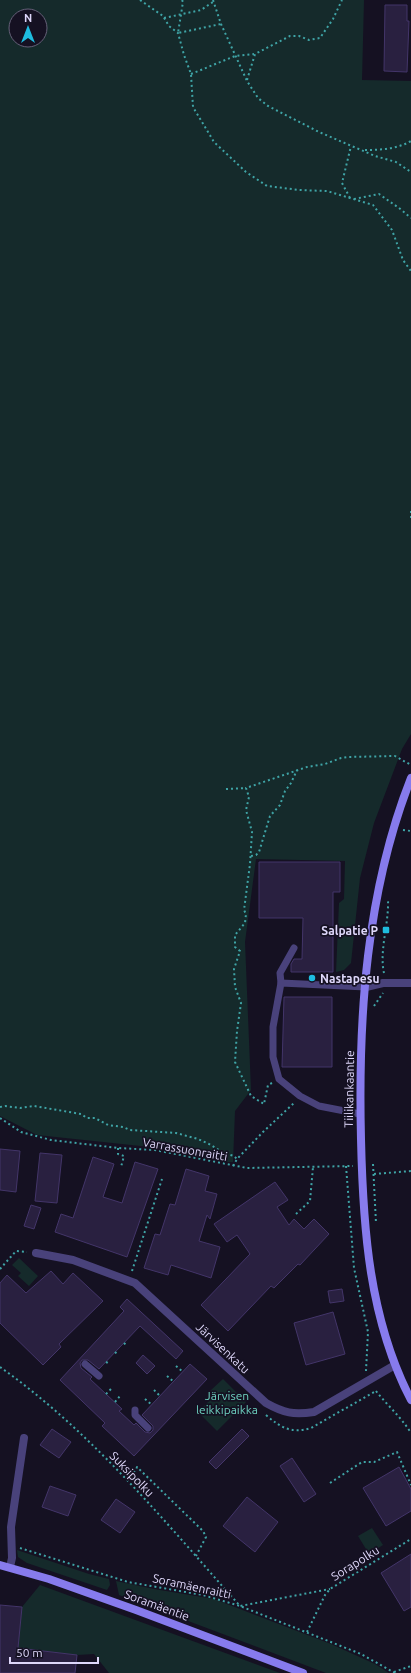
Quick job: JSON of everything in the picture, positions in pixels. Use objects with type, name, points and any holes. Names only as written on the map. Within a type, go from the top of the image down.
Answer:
[{"type":"street","name":"Tiilikankaantie","points":[[411,778],[401,803],[382,872],[372,924],[361,1054],[360,1114],[361,1165],[366,1238],[372,1284],[380,1321],[395,1365],[411,1400]]},
{"type":"street","points":[[366,987],[383,983],[411,983]]},
{"type":"street","name":"Järvisenkatu","points":[[36,1253],[73,1260],[135,1283],[266,1403],[282,1412],[299,1414],[314,1412],[370,1378],[395,1365]]},
{"type":"street","points":[[10,1567],[12,1545],[11,1527],[24,1438]]},
{"type":"street","name":"Soramäentie","points":[[0,1565],[10,1567],[136,1610],[303,1673]]},
{"type":"lane","points":[[294,948],[280,973],[281,983],[273,1027],[273,1057],[279,1079],[300,1096],[319,1106],[360,1114]]},
{"type":"lane","points":[[281,983],[366,987]]},
{"type":"lane","points":[[85,1364],[99,1376]]},
{"type":"lane","points":[[135,1410],[135,1415],[148,1428]]},
{"type":"path","points":[[140,0],[164,18],[178,33]]},
{"type":"path","points":[[182,0],[182,14],[178,33],[191,74],[193,107],[214,142],[246,172],[267,186],[299,190],[327,191],[373,205],[392,230],[403,260],[411,271]]},
{"type":"path","points":[[191,74],[235,56],[255,54],[290,36],[299,36],[309,40],[320,38],[333,19],[342,0]]},
{"type":"path","points":[[164,18],[180,16],[182,14],[201,10],[213,1],[235,56],[247,81],[258,98],[268,106],[319,132],[375,156],[396,162],[411,172]]},
{"type":"path","points":[[178,33],[221,24]]},
{"type":"path","points":[[247,81],[255,54]]},
{"type":"path","points":[[364,150],[382,150],[404,145],[411,141]]},
{"type":"path","points":[[350,198],[342,183],[351,146]]},
{"type":"path","points":[[354,200],[379,194],[411,218]]},
{"type":"path","points":[[411,511],[411,519]]},
{"type":"path","points":[[226,789],[246,788],[297,770],[325,764],[341,758],[395,756],[411,765]]},
{"type":"path","points":[[251,856],[256,855],[259,852],[270,816],[280,805],[297,770]]},
{"type":"path","points":[[246,788],[249,797],[246,810],[252,832],[251,856],[244,910],[246,914],[245,923],[235,935],[235,947],[240,951],[234,969],[235,987],[241,1003],[236,1031],[235,1062],[251,1096],[264,1104],[268,1084],[279,1079]]},
{"type":"path","points":[[404,823],[401,830],[411,831]]},
{"type":"path","points":[[374,1014],[375,1002],[383,994],[384,972],[382,966],[386,930],[387,894]]},
{"type":"path","points":[[233,1166],[237,1159],[300,1096]]},
{"type":"path","points":[[0,1107],[5,1106],[20,1108],[34,1106],[81,1114],[87,1118],[95,1118],[108,1125],[123,1127],[130,1130],[176,1133],[209,1144],[224,1153],[234,1156],[237,1159]]},
{"type":"path","name":"Varrassuonraitti","points":[[0,1118],[21,1132],[51,1140],[118,1148],[154,1150],[248,1168],[373,1165]]},
{"type":"path","points":[[118,1148],[118,1154],[124,1156],[121,1167]]},
{"type":"path","points":[[372,1157],[376,1228]]},
{"type":"path","points":[[346,1166],[354,1268],[368,1332],[365,1364],[366,1374],[370,1378],[376,1391],[386,1404],[406,1424],[411,1433]]},
{"type":"path","points":[[296,1214],[310,1201],[313,1167]]},
{"type":"path","points":[[374,1174],[411,1171]]},
{"type":"path","points":[[129,1280],[162,1179]]},
{"type":"path","points":[[0,1269],[16,1251],[36,1253]]},
{"type":"path","points":[[124,1343],[127,1346]]},
{"type":"path","points":[[115,1352],[118,1355]]},
{"type":"path","points":[[106,1362],[110,1364]]},
{"type":"path","points":[[176,1366],[183,1372]]},
{"type":"path","name":"Suksipolku","points":[[0,1367],[44,1400],[126,1479],[240,1606]]},
{"type":"path","points":[[168,1376],[174,1382]]},
{"type":"path","points":[[106,1394],[112,1388]]},
{"type":"path","points":[[154,1390],[160,1396]]},
{"type":"path","points":[[115,1402],[120,1396]]},
{"type":"path","points":[[146,1399],[152,1405]]},
{"type":"path","points":[[330,1483],[362,1462],[374,1462],[397,1452],[411,1484]]},
{"type":"path","points":[[126,1479],[136,1470],[136,1467],[203,1531],[206,1537],[196,1556]]},
{"type":"path","name":"Sorapolku","points":[[307,1632],[325,1595],[330,1589],[411,1539]]},
{"type":"path","name":"Soramäenraitti","points":[[12,1545],[128,1582],[203,1595],[240,1606],[361,1654],[395,1673]]},
{"type":"path","points":[[240,1606],[330,1589]]},
{"type":"path","points":[[395,1673],[411,1666]]},
{"type":"green space","points":[[0,0],[364,0],[362,80],[411,81],[411,734],[402,749],[374,823],[360,878],[351,963],[344,970],[336,972],[339,903],[344,899],[345,861],[256,859],[245,942],[251,1090],[235,1111],[233,1162],[225,1162],[169,1149],[37,1135],[0,1116]]},
{"type":"green space","points":[[19,1258],[38,1276],[29,1286],[18,1276],[21,1273],[12,1265]]},
{"type":"green space","name":"Järvisen leikkipaikka","points":[[223,1379],[246,1402],[217,1431],[198,1412],[214,1396],[210,1391]]},
{"type":"green space","points":[[372,1528],[383,1545],[369,1554],[358,1536]]},
{"type":"green space","points":[[17,1550],[89,1574],[109,1579],[110,1585],[107,1590],[27,1563],[18,1557]]},
{"type":"green space","points":[[116,1581],[214,1599],[331,1644],[375,1664],[389,1673],[326,1673],[119,1595]]},
{"type":"green space","points":[[40,1585],[280,1673],[109,1673],[94,1654],[77,1655],[18,1648],[22,1607]]},
{"type":"building","points":[[385,5],[407,5],[407,21],[409,21],[407,72],[384,71]]},
{"type":"building","points":[[259,862],[340,862],[340,892],[333,892],[333,972],[291,972],[291,964],[294,959],[302,959],[303,918],[259,918]]},
{"type":"building","points":[[284,997],[332,997],[332,1067],[282,1067]]},
{"type":"building","points":[[0,1149],[20,1151],[16,1192],[0,1190]]},
{"type":"building","points":[[40,1153],[62,1155],[57,1203],[35,1201]]},
{"type":"building","points":[[93,1157],[114,1164],[103,1197],[122,1203],[135,1162],[158,1169],[127,1257],[55,1232],[61,1214],[73,1218]]},
{"type":"building","points":[[186,1169],[209,1176],[205,1191],[217,1194],[210,1219],[207,1215],[199,1241],[220,1247],[211,1278],[171,1265],[168,1275],[144,1268],[155,1234],[160,1235],[170,1204],[175,1205]]},
{"type":"building","points":[[275,1182],[288,1200],[277,1207],[289,1225],[294,1219],[304,1229],[314,1219],[329,1234],[300,1265],[298,1264],[274,1288],[271,1286],[228,1331],[201,1305],[250,1254],[237,1235],[227,1242],[214,1224]]},
{"type":"building","points":[[31,1205],[41,1208],[34,1229],[24,1226]]},
{"type":"building","points":[[51,1271],[63,1284],[73,1273],[103,1301],[59,1344],[61,1347],[43,1365],[0,1323],[0,1283],[7,1275],[26,1293]]},
{"type":"building","points":[[342,1289],[344,1301],[330,1303],[328,1291]]},
{"type":"building","points":[[127,1299],[183,1351],[176,1359],[140,1326],[99,1369],[88,1360],[82,1360],[80,1363],[81,1368],[92,1377],[90,1379],[122,1409],[119,1411],[134,1425],[136,1423],[145,1432],[150,1433],[153,1430],[153,1426],[142,1415],[190,1364],[207,1379],[134,1456],[102,1426],[105,1423],[60,1380],[124,1311],[120,1307]]},
{"type":"building","points":[[333,1312],[345,1354],[306,1365],[294,1323]]},
{"type":"building","points":[[143,1355],[155,1366],[147,1374],[136,1363]]},
{"type":"building","points":[[52,1429],[71,1442],[59,1458],[40,1445]]},
{"type":"building","points":[[242,1429],[249,1436],[216,1469],[209,1462]]},
{"type":"building","points":[[292,1458],[316,1494],[304,1502],[280,1466]]},
{"type":"building","points":[[399,1467],[411,1489],[411,1511],[386,1526],[363,1488]]},
{"type":"building","points":[[50,1486],[76,1495],[68,1516],[42,1507]]},
{"type":"building","points":[[247,1497],[278,1522],[255,1552],[223,1526]]},
{"type":"building","points":[[116,1499],[135,1512],[120,1533],[101,1520]]},
{"type":"building","points":[[411,1554],[411,1607],[404,1611],[381,1573]]},
{"type":"building","points":[[0,1605],[22,1607],[18,1648],[77,1655],[75,1673],[0,1673]]},
{"type":"place","name":"Salpatie P","points":[[386,930]]},
{"type":"place","name":"Nastapesu","points":[[312,978]]}]
